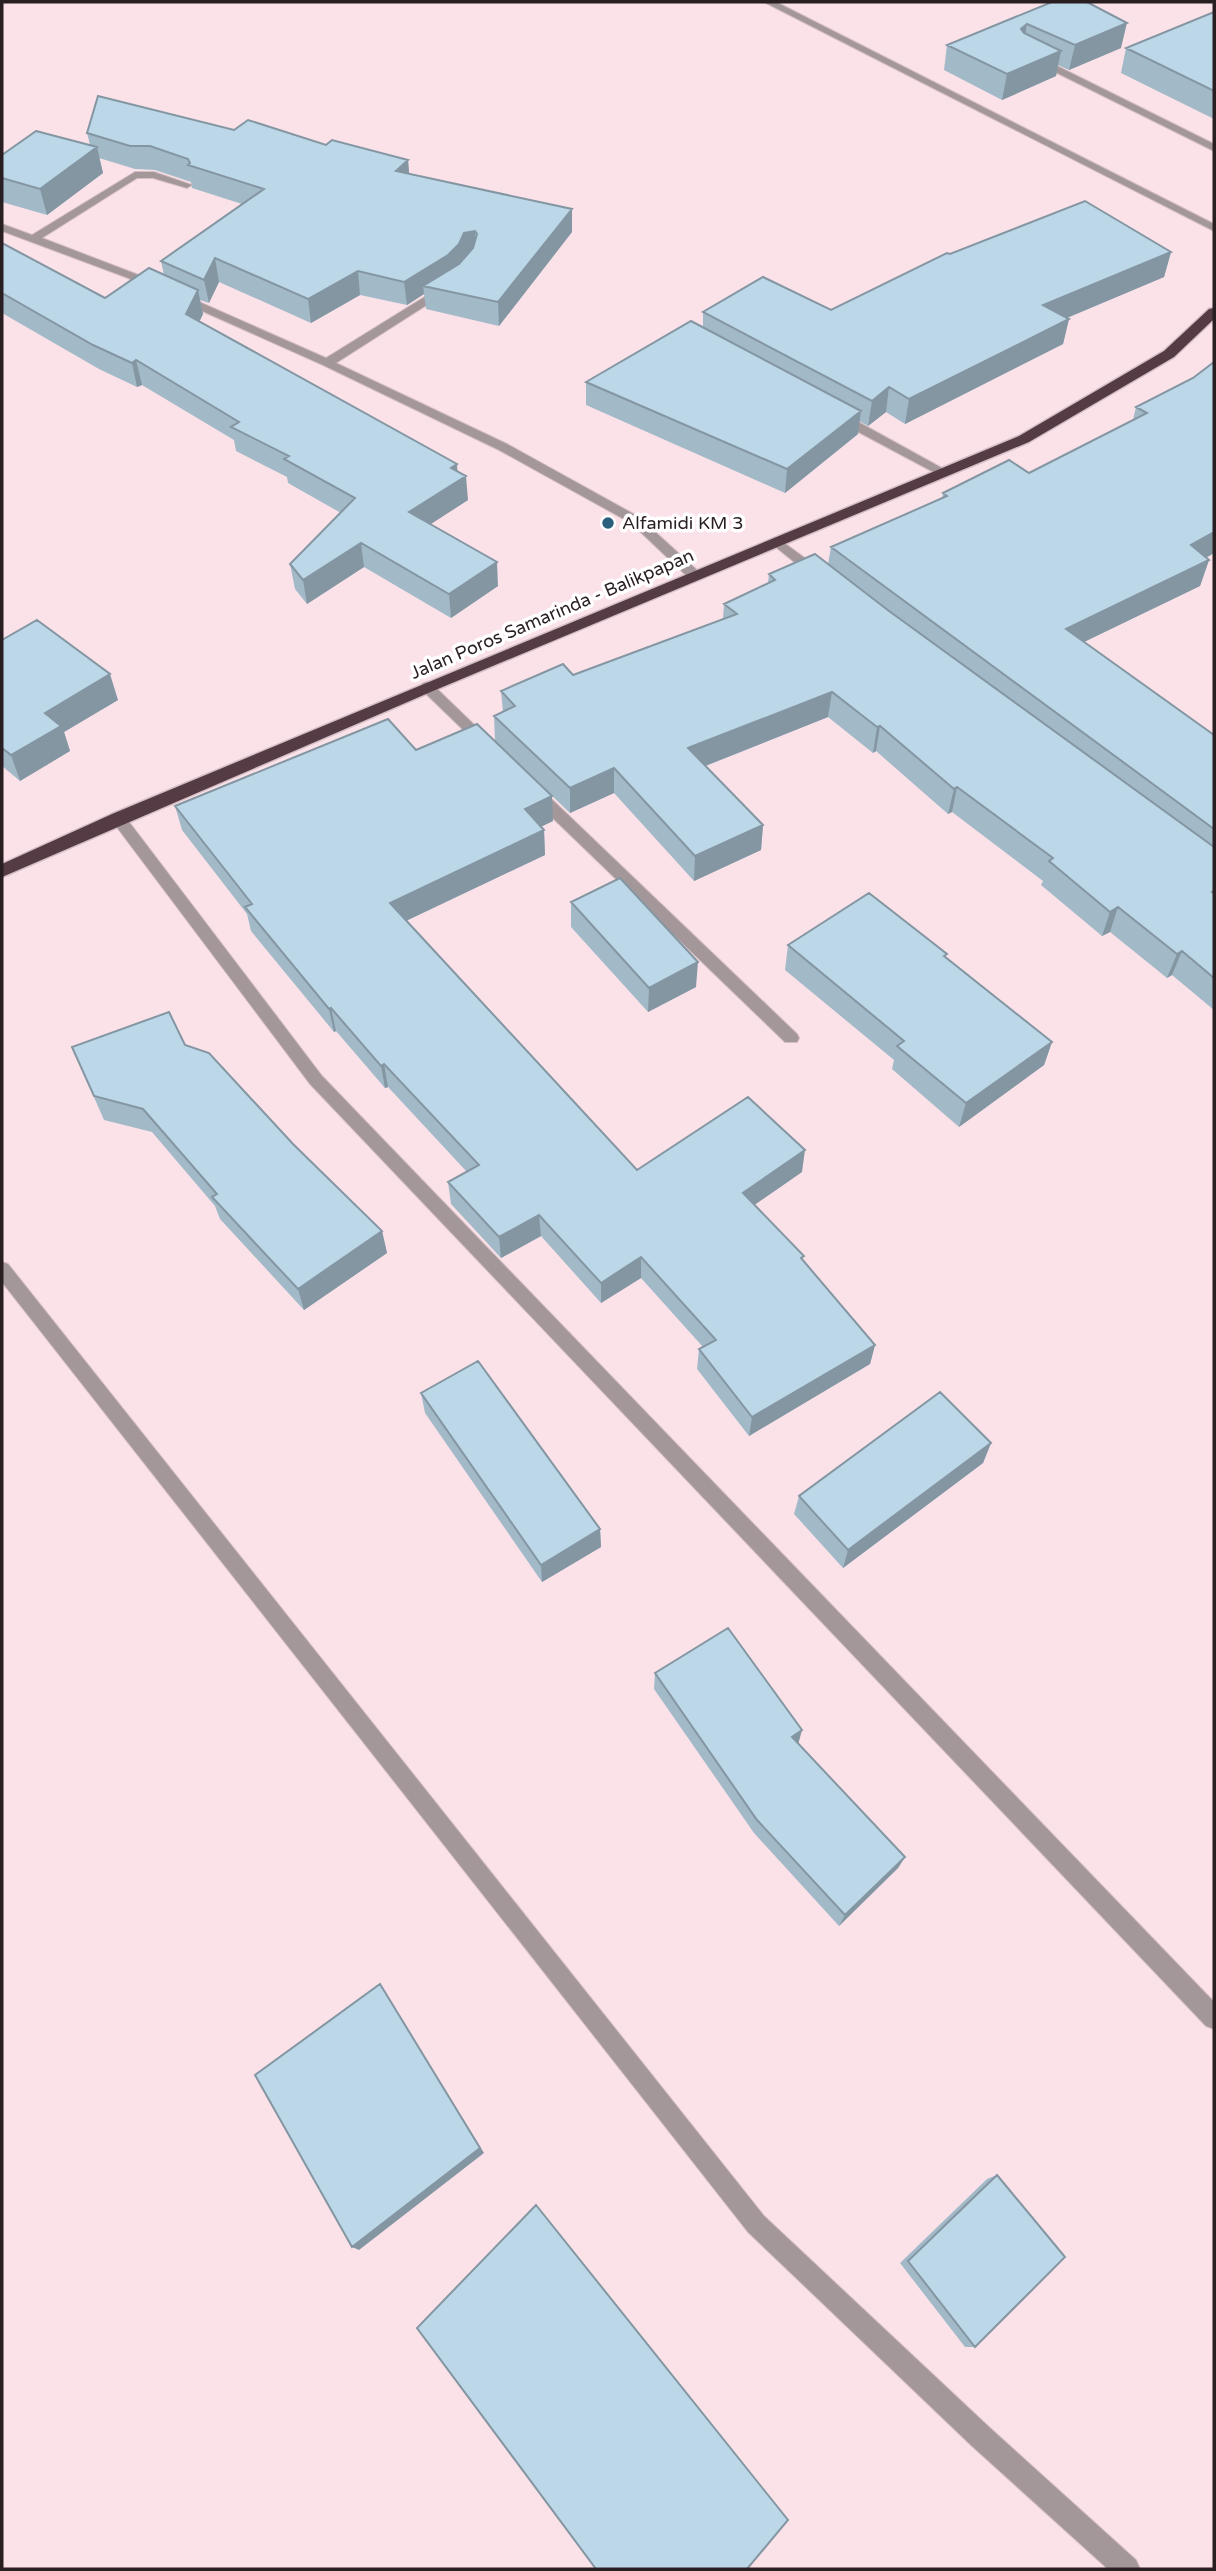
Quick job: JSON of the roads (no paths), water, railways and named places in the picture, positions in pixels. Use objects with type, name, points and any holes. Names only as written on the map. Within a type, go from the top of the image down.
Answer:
[{"type":"highway","name":"Jalan Poros Samarinda - Balikpapan","points":[[2,871],[118,818],[427,687],[1024,439],[1169,354],[1214,312]]},
{"type":"street","points":[[769,2],[1214,228]]},
{"type":"street","points":[[1024,54],[1214,148]]},
{"type":"street","points":[[33,239],[135,176],[154,176],[187,185]]},
{"type":"street","points":[[2,227],[132,276],[327,363],[503,447],[635,520],[694,575]]},
{"type":"street","points":[[327,363],[455,283]]},
{"type":"street","points":[[821,407],[943,472]]},
{"type":"street","points":[[776,541],[828,583]]},
{"type":"street","points":[[427,687],[496,754]]},
{"type":"street","points":[[525,782],[790,1038]]},
{"type":"street","points":[[118,818],[316,1080],[1214,2018]]},
{"type":"street","points":[[2,1269],[756,2224],[981,2437],[1126,2569]]},
{"type":"place","name":"Alfamidi KM 3","points":[[608,523]]}]
